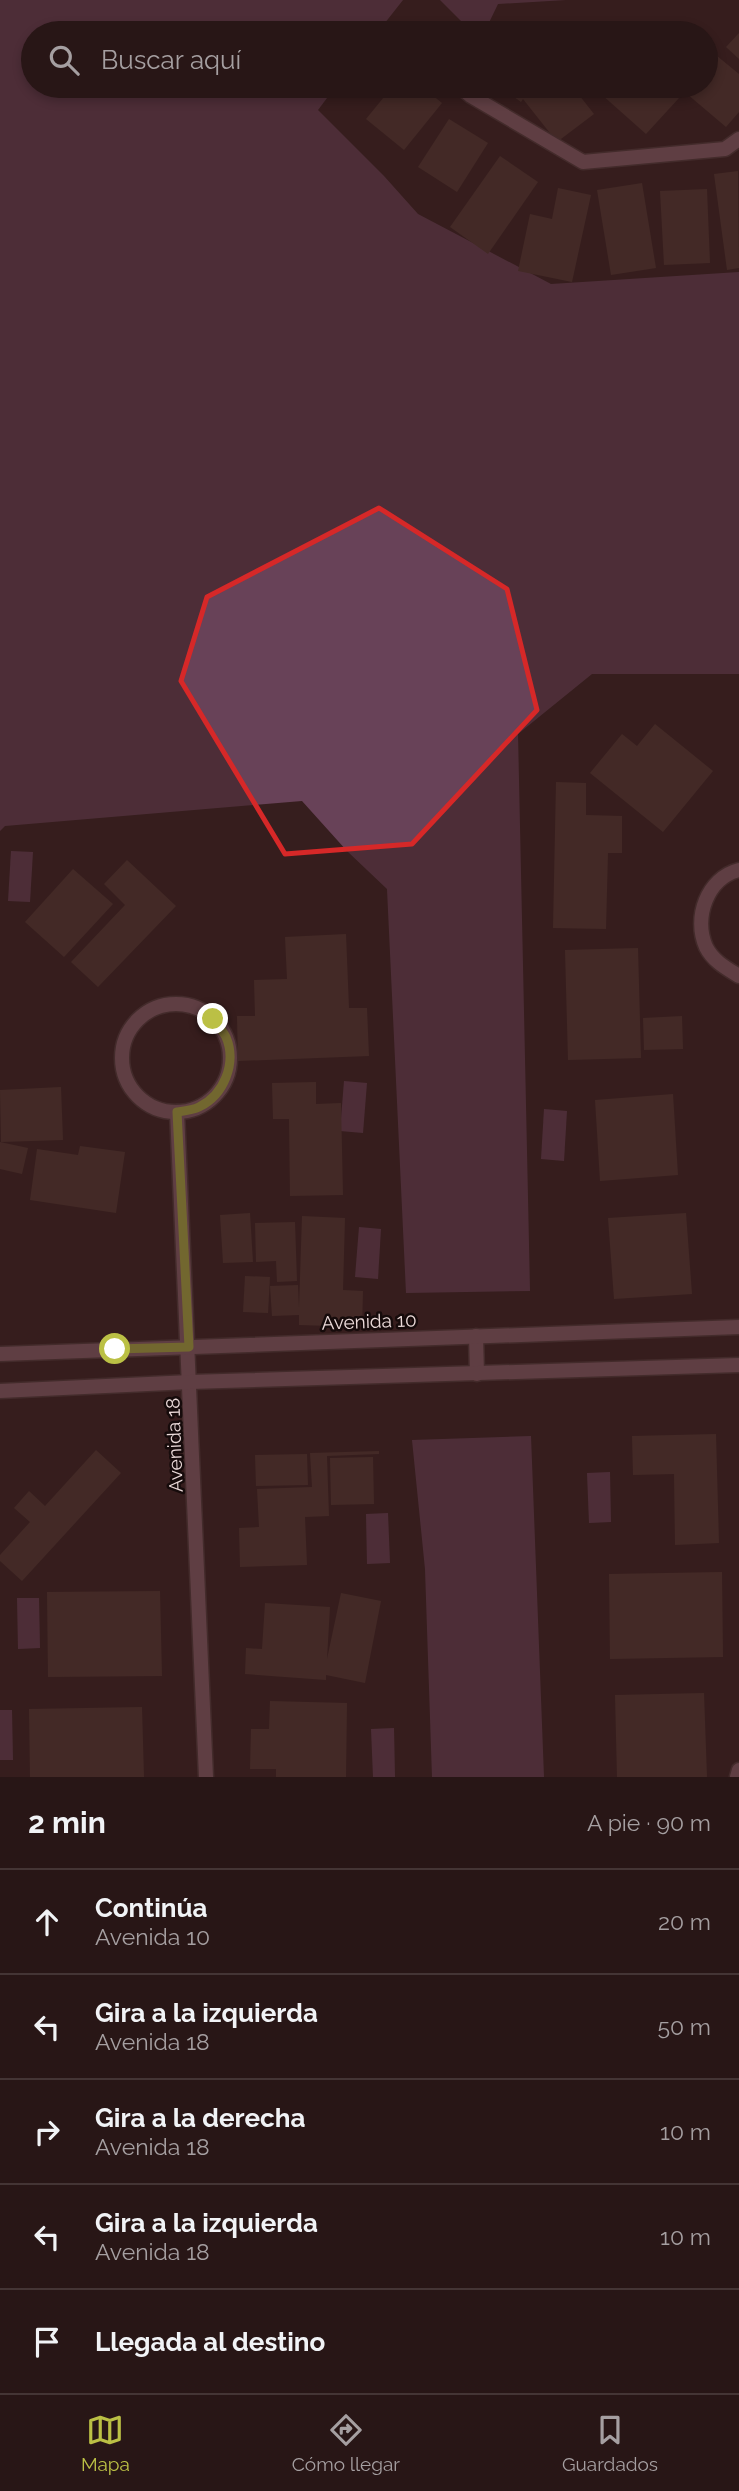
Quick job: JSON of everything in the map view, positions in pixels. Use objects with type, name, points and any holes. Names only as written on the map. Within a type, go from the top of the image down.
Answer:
[{"type":"street","points":[[474,98],[583,162],[725,149],[739,139]]},
{"type":"street","points":[[739,870],[731,872],[713,886],[703,905],[700,927],[706,948],[720,965],[739,976]]},
{"type":"street","points":[[174,1004],[195,1008],[213,1019],[226,1036],[230,1057],[227,1077],[216,1095],[198,1108],[177,1112],[156,1109],[138,1098],[126,1081],[121,1060],[125,1039],[136,1021],[153,1009],[174,1004]]},
{"type":"street","name":"Avenida 18","points":[[177,1112],[189,1347],[205,1777]]},
{"type":"street","name":"Avenida 10","points":[[0,1354],[739,1327]]},
{"type":"street","points":[[476,1336],[477,1374]]},
{"type":"street","points":[[0,1391],[190,1382],[739,1365]]},
{"type":"street","points":[[737,1777],[739,1770]]},
{"type":"highlighted area","points":[[379,508],[507,589],[537,710],[412,844],[285,854],[181,681],[207,597]]},
{"type":"shaded area","points":[[0,0],[403,0],[386,21],[21,21],[21,98],[327,98],[318,110],[418,214],[551,284],[739,272],[739,674],[592,674],[518,734],[530,1291],[406,1293],[387,889],[347,851],[302,801],[5,826],[0,831]]},
{"type":"shaded area","points":[[440,0],[566,0],[498,4],[490,21],[461,21]]},
{"type":"shaded area","points":[[11,851],[33,852],[30,902],[8,901]]},
{"type":"shaded area","points":[[344,1081],[367,1083],[363,1133],[340,1131]]},
{"type":"shaded area","points":[[544,1109],[567,1111],[564,1161],[541,1159]]},
{"type":"shaded area","points":[[359,1227],[381,1229],[378,1279],[355,1277]]},
{"type":"shaded area","points":[[531,1436],[544,1777],[432,1777],[425,1569],[412,1440]]},
{"type":"shaded area","points":[[610,1472],[611,1522],[589,1523],[587,1473]]},
{"type":"shaded area","points":[[388,1513],[390,1563],[367,1564],[366,1514]]},
{"type":"shaded area","points":[[17,1598],[39,1598],[40,1648],[18,1649]]},
{"type":"shaded area","points":[[0,1710],[12,1710],[13,1760],[0,1760]]},
{"type":"shaded area","points":[[394,1728],[395,1777],[373,1777],[371,1729]]},
{"type":"building","points":[[739,33],[739,59],[726,47]]},
{"type":"building","points":[[718,57],[739,74],[739,112],[726,127],[692,98],[718,98]]},
{"type":"building","points":[[383,98],[436,98],[442,103],[404,150],[366,119]]},
{"type":"building","points":[[516,98],[581,98],[594,114],[557,142],[523,99],[521,102]]},
{"type":"building","points":[[606,98],[679,98],[646,134]]},
{"type":"building","points":[[449,119],[488,143],[457,192],[418,167]]},
{"type":"building","points":[[500,156],[538,182],[488,254],[450,227]]},
{"type":"building","points":[[738,171],[739,268],[727,270],[714,174]]},
{"type":"building","points":[[642,183],[656,268],[611,275],[597,190]]},
{"type":"building","points":[[558,188],[591,195],[572,282],[518,271],[530,214],[552,219]]},
{"type":"building","points":[[707,189],[710,263],[664,265],[660,191]]},
{"type":"building","points":[[655,724],[713,771],[663,832],[590,773],[622,734],[637,746]]},
{"type":"building","points":[[556,782],[586,783],[586,815],[622,816],[622,853],[608,853],[606,929],[553,928]]},
{"type":"building","points":[[127,860],[176,906],[98,987],[71,962],[125,905],[104,884]]},
{"type":"building","points":[[73,869],[113,904],[64,957],[25,922]]},
{"type":"building","points":[[346,934],[349,1008],[367,1008],[369,1056],[238,1061],[237,1016],[255,1016],[254,980],[287,979],[285,937]]},
{"type":"building","points":[[638,948],[641,1058],[568,1060],[565,950]]},
{"type":"building","points":[[682,1016],[683,1049],[644,1050],[643,1018]]},
{"type":"building","points":[[316,1082],[316,1104],[341,1103],[343,1195],[290,1196],[289,1119],[273,1119],[272,1083]]},
{"type":"building","points":[[61,1087],[63,1140],[1,1142],[0,1090]]},
{"type":"building","points":[[673,1094],[678,1175],[600,1181],[595,1100]]},
{"type":"building","points":[[0,1142],[28,1148],[22,1174],[0,1169]]},
{"type":"building","points":[[80,1146],[125,1152],[116,1213],[30,1200],[37,1149],[78,1155]]},
{"type":"building","points":[[250,1213],[253,1262],[223,1263],[220,1215]]},
{"type":"building","points":[[686,1213],[692,1294],[614,1299],[608,1218]]},
{"type":"building","points":[[302,1216],[345,1218],[343,1290],[363,1291],[362,1327],[299,1325],[299,1315],[272,1316],[270,1286],[298,1285],[299,1308]]},
{"type":"building","points":[[295,1222],[297,1281],[277,1282],[276,1261],[256,1262],[255,1223]]},
{"type":"building","points":[[245,1276],[270,1277],[268,1313],[243,1312]]},
{"type":"building","points":[[716,1434],[719,1543],[675,1545],[674,1474],[633,1475],[632,1436]]},
{"type":"building","points":[[96,1450],[121,1473],[22,1581],[0,1561],[0,1555],[30,1522],[14,1508],[29,1491],[45,1506]]},
{"type":"building","points":[[379,1451],[379,1454],[327,1456],[329,1516],[305,1517],[307,1565],[240,1567],[239,1528],[259,1527],[257,1489],[312,1487],[310,1453]]},
{"type":"building","points":[[307,1454],[308,1485],[256,1486],[255,1455]]},
{"type":"building","points":[[373,1457],[374,1504],[331,1505],[330,1458]]},
{"type":"building","points":[[722,1572],[723,1657],[610,1659],[609,1574]]},
{"type":"building","points":[[160,1591],[162,1676],[48,1677],[47,1592]]},
{"type":"building","points":[[341,1593],[381,1601],[365,1683],[326,1675],[326,1680],[245,1674],[246,1648],[262,1649],[265,1603],[330,1607],[327,1659]]},
{"type":"building","points":[[704,1693],[707,1777],[617,1777],[615,1695]]},
{"type":"building","points":[[270,1701],[347,1703],[346,1777],[276,1777],[276,1769],[250,1769],[251,1729],[269,1729]]},
{"type":"building","points":[[142,1707],[144,1777],[30,1777],[29,1709]]},
{"type":"route","points":[[115,1349],[189,1347],[177,1112],[198,1108],[216,1095],[227,1077],[230,1057],[226,1036],[213,1019]]}]
